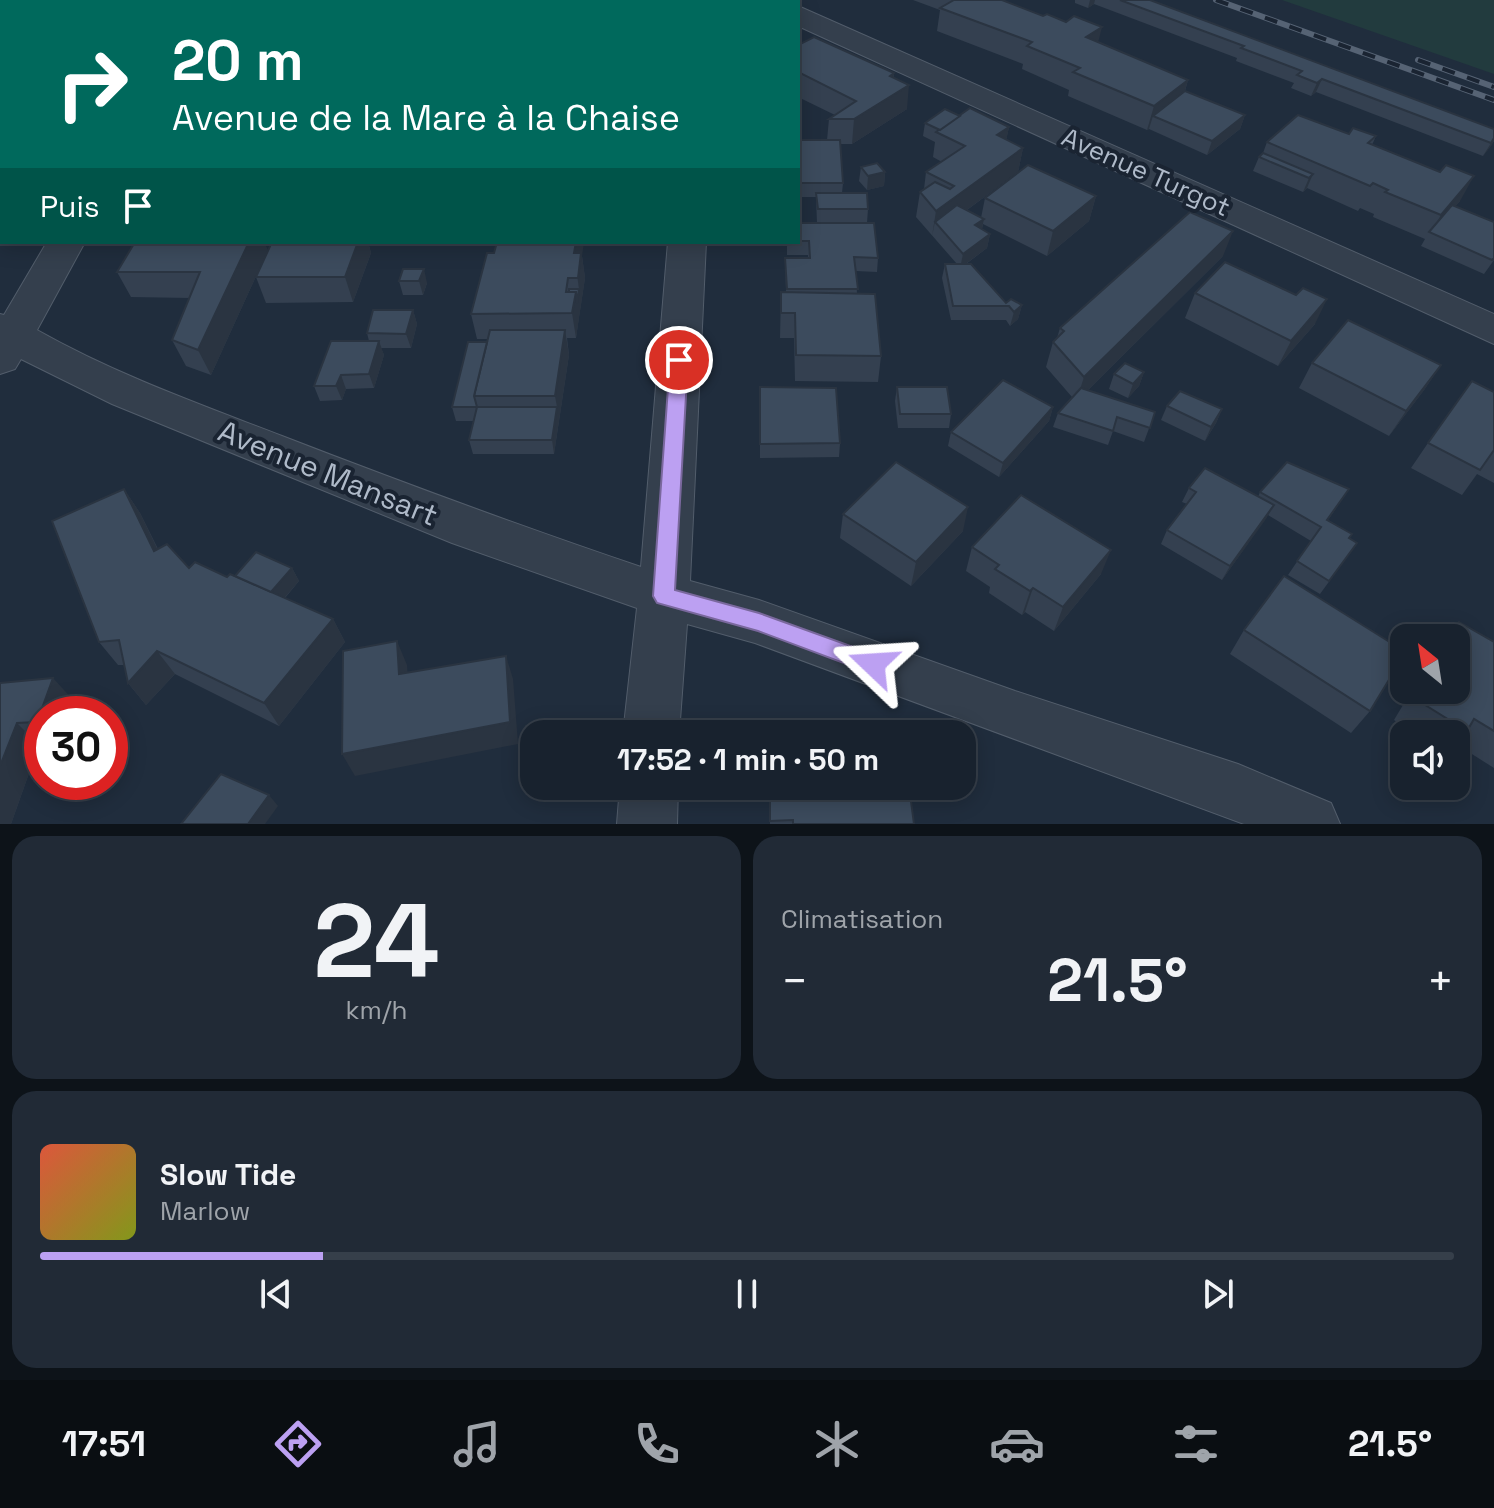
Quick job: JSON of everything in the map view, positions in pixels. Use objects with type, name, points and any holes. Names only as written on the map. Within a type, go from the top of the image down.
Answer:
[{"type":"street","name":"Avenue Turgot","points":[[800,16],[1494,330]]},
{"type":"street","points":[[5,341],[65,244]]},
{"type":"street","points":[[652,720],[664,596],[687,244]]},
{"type":"street","name":"Avenue Mansart","points":[[5,341],[469,529],[664,596],[759,622],[1015,716],[1238,792],[1310,824]]},
{"type":"street","points":[[647,824],[648,800]]},
{"type":"green space","points":[[1282,0],[1494,0],[1494,74]]},
{"type":"building","points":[[954,0],[1002,0],[1066,22],[1074,16],[1102,27],[1086,37],[1188,80],[1154,106],[1073,72],[1080,68],[1027,46],[1032,42],[940,8]]},
{"type":"building","points":[[1120,0],[1150,0],[1494,129],[1494,138],[1491,143],[1322,79],[1317,83],[1297,75],[1302,71],[1241,48],[1244,46]]},
{"type":"building","points":[[814,37],[894,73],[890,76],[909,85],[854,119],[829,119],[856,101],[800,73],[800,44]]},
{"type":"building","points":[[1185,91],[1245,115],[1212,141],[1153,116]]},
{"type":"building","points":[[970,108],[1009,127],[997,135],[1023,148],[936,211],[920,192],[935,182],[950,189],[954,186],[926,172],[965,146],[936,132]]},
{"type":"building","points":[[945,109],[960,116],[940,130],[925,123]]},
{"type":"building","points":[[1298,115],[1349,134],[1353,128],[1376,136],[1368,143],[1440,172],[1446,165],[1474,176],[1441,215],[1385,192],[1388,190],[1373,183],[1370,186],[1267,142]]},
{"type":"building","points":[[800,140],[840,140],[843,183],[800,183]]},
{"type":"building","points":[[1263,153],[1313,174],[1309,178],[1259,157]]},
{"type":"building","points":[[877,163],[885,172],[868,176],[861,167]]},
{"type":"building","points":[[1028,165],[1096,196],[1053,231],[985,198]]},
{"type":"building","points":[[816,193],[867,193],[868,209],[818,209]]},
{"type":"building","points":[[957,205],[984,219],[975,225],[990,234],[963,254],[935,222]]},
{"type":"building","points":[[1452,205],[1494,222],[1492,260],[1429,232]]},
{"type":"building","points":[[1190,212],[1233,231],[1084,377],[1053,342],[1064,331],[1060,328]]},
{"type":"building","points":[[800,223],[874,223],[878,258],[854,257],[858,289],[787,289],[785,258],[810,258],[809,241],[800,241]]},
{"type":"building","points":[[134,244],[248,244],[198,350],[172,340],[200,272],[117,272]]},
{"type":"building","points":[[271,244],[357,244],[345,277],[256,277]]},
{"type":"building","points":[[496,244],[576,244],[574,253],[581,253],[578,278],[568,278],[566,292],[576,292],[572,313],[471,314],[487,253],[494,253]]},
{"type":"building","points":[[1225,262],[1296,295],[1303,288],[1327,299],[1291,341],[1195,293]]},
{"type":"building","points":[[945,264],[971,264],[1006,303],[1011,299],[1022,305],[1014,312],[1009,306],[953,306]]},
{"type":"building","points":[[403,269],[424,269],[419,281],[399,281]]},
{"type":"building","points":[[569,289],[579,289],[577,303],[576,292],[569,292]]},
{"type":"building","points":[[781,292],[875,294],[881,356],[796,355],[795,313],[781,313]]},
{"type":"building","points":[[373,310],[413,310],[406,334],[367,333]]},
{"type":"building","points":[[1348,320],[1441,365],[1406,411],[1312,363]]},
{"type":"building","points":[[490,330],[565,330],[555,396],[474,396]]},
{"type":"building","points":[[331,341],[379,341],[369,374],[341,375],[336,386],[314,386]]},
{"type":"building","points":[[468,342],[487,342],[474,396],[477,407],[452,407]]},
{"type":"building","points":[[1125,363],[1144,372],[1133,384],[1114,374]]},
{"type":"building","points":[[1003,380],[1053,407],[1003,463],[951,432]]},
{"type":"building","points":[[1472,381],[1494,392],[1494,450],[1480,470],[1428,443]]},
{"type":"building","points":[[760,387],[836,388],[840,443],[760,444]]},
{"type":"building","points":[[897,387],[947,387],[951,414],[900,414]]},
{"type":"building","points":[[1081,388],[1155,412],[1150,428],[1117,417],[1113,431],[1058,413]]},
{"type":"building","points":[[1180,391],[1222,409],[1211,427],[1167,406]]},
{"type":"building","points":[[477,407],[557,407],[552,440],[469,440]]},
{"type":"building","points":[[896,462],[968,507],[916,562],[843,514]]},
{"type":"building","points":[[1287,462],[1349,489],[1327,520],[1352,534],[1349,538],[1357,543],[1329,581],[1297,561],[1321,527],[1260,492]]},
{"type":"building","points":[[1205,468],[1274,505],[1230,566],[1167,530],[1196,492],[1189,488]]},
{"type":"building","points":[[124,489],[154,551],[167,544],[189,568],[195,562],[227,577],[230,574],[333,619],[264,703],[157,651],[128,683],[119,640],[99,642],[52,521]]},
{"type":"building","points":[[1021,495],[1111,550],[1063,607],[995,569],[999,565],[972,547]]},
{"type":"building","points":[[256,552],[292,568],[271,592],[235,576]]},
{"type":"building","points":[[1284,576],[1390,642],[1390,678],[1370,711],[1244,630]]},
{"type":"building","points":[[1470,628],[1494,642],[1494,731],[1474,719],[1470,726],[1470,720],[1449,720],[1424,704],[1470,704]]},
{"type":"building","points":[[397,641],[399,674],[506,656],[510,722],[342,754],[343,651]]},
{"type":"building","points":[[53,678],[46,696],[24,696],[24,723],[17,723],[0,766],[0,683]]},
{"type":"building","points":[[221,774],[269,795],[248,824],[181,824]]},
{"type":"building","points":[[770,800],[911,800],[914,824],[793,824],[793,820],[770,821]]},
{"type":"railway","points":[[1216,0],[1494,100]]},
{"type":"railway","points":[[1418,60],[1494,87]]},
{"type":"route","points":[[679,360],[664,596],[759,622],[873,664]]}]
